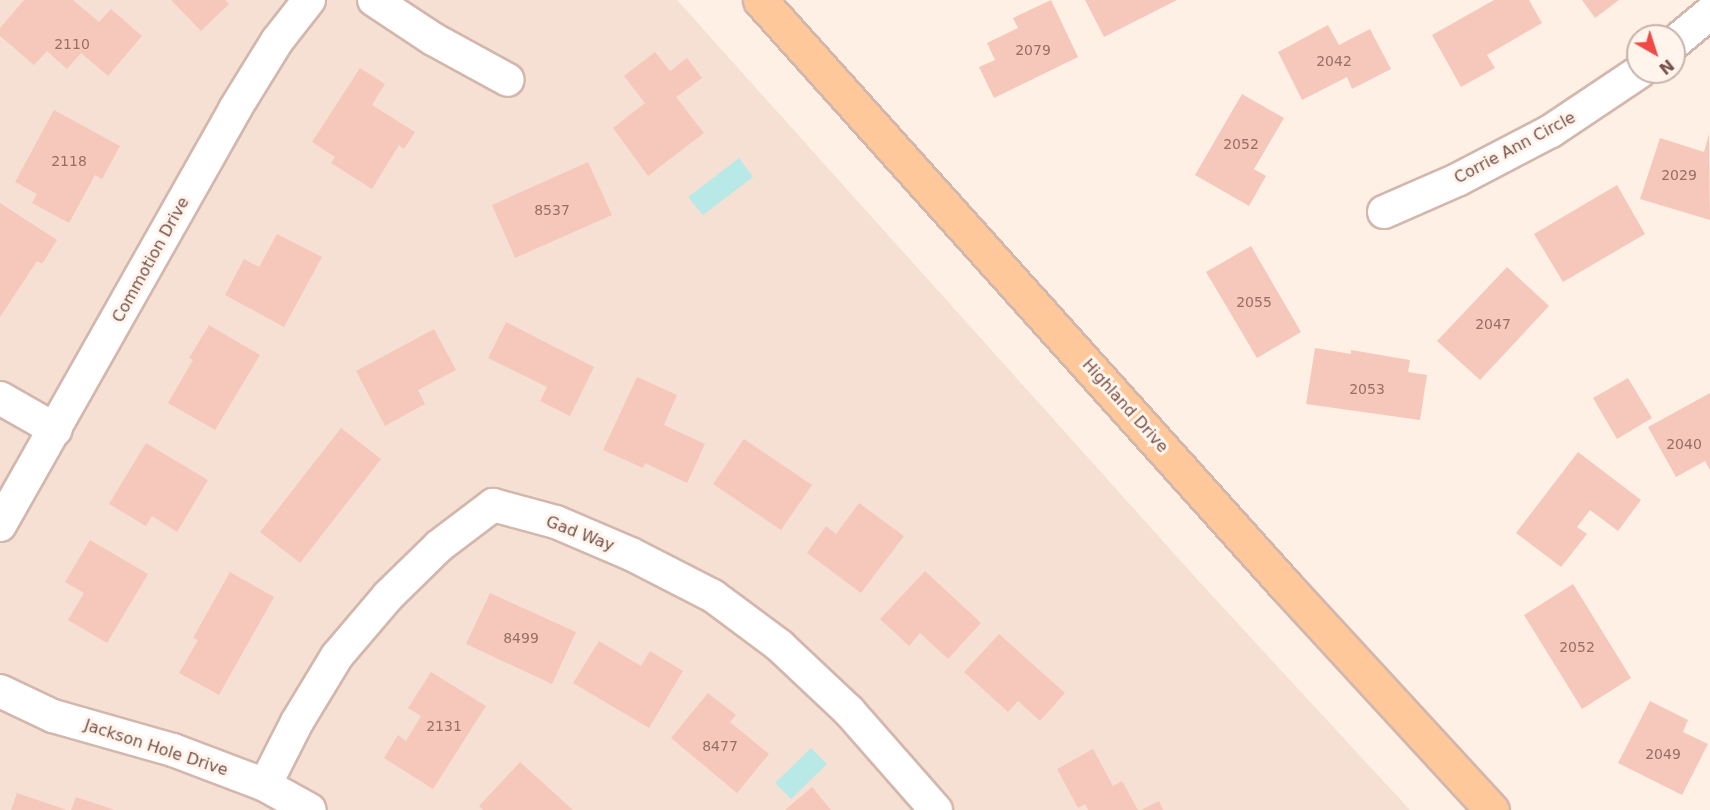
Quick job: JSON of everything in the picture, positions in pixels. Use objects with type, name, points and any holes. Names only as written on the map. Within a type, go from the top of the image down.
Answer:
[{"type":"main road","name":"Highland Drive","points":[[760,0],[1284,584],[1492,810]]},
{"type":"street","name":"Commotion Drive","points":[[0,525],[56,430],[235,109],[277,41],[309,0]]},
{"type":"street","points":[[374,0],[433,39],[508,80]]},
{"type":"street","points":[[1686,33],[1710,13]]},
{"type":"street","name":"Corrie Ann Circle","points":[[1384,212],[1460,179],[1551,131],[1626,81]]},
{"type":"street","points":[[0,398],[56,430]]},
{"type":"street","name":"Gad Way","points":[[266,784],[297,722],[337,656],[388,596],[438,546],[493,506],[556,522],[631,554],[712,596],[780,646],[849,711],[936,810]]},
{"type":"street","name":"Jackson Hole Drive","points":[[0,691],[53,716],[173,750],[266,784],[310,810]]},
{"type":"shaded area","points":[[0,0],[677,0],[1205,588],[1410,810],[0,810]]},
{"type":"water","points":[[739,158],[753,177],[703,215],[688,197]]},
{"type":"water","points":[[811,748],[827,764],[791,799],[775,783]]},
{"type":"building","points":[[24,0],[73,0],[99,22],[111,9],[142,36],[108,76],[81,53],[67,69],[47,51],[34,65],[0,36],[0,28]]},
{"type":"building","points":[[171,0],[225,0],[229,4],[201,31]]},
{"type":"building","points":[[1051,0],[1078,57],[994,98],[979,67],[995,60],[987,43],[1018,28],[1013,18]]},
{"type":"building","points":[[1085,0],[1177,0],[1104,37]]},
{"type":"building","points":[[1494,0],[1529,0],[1542,23],[1487,55],[1495,68],[1461,87],[1432,35]]},
{"type":"building","points":[[1582,0],[1619,0],[1595,18]]},
{"type":"building","points":[[1328,25],[1339,45],[1370,29],[1391,69],[1352,89],[1347,77],[1302,100],[1278,52]]},
{"type":"building","points":[[655,52],[670,71],[687,58],[702,78],[676,97],[704,133],[648,176],[613,128],[645,103],[624,76]]},
{"type":"building","points":[[360,68],[385,84],[372,105],[415,132],[404,149],[399,145],[372,189],[331,163],[335,157],[312,142]]},
{"type":"building","points":[[1242,94],[1284,118],[1254,169],[1266,176],[1249,206],[1195,175]]},
{"type":"building","points":[[54,110],[120,146],[102,179],[95,175],[69,223],[32,203],[37,194],[15,182]]},
{"type":"building","points":[[1709,134],[1710,220],[1640,199],[1660,138],[1704,152]]},
{"type":"building","points":[[588,162],[612,215],[515,258],[492,205]]},
{"type":"building","points":[[1617,185],[1645,234],[1563,282],[1534,234]]},
{"type":"building","points":[[0,203],[57,240],[42,264],[37,261],[0,317]]},
{"type":"building","points":[[277,234],[322,257],[284,327],[225,295],[244,259],[259,267]]},
{"type":"building","points":[[1251,246],[1301,332],[1257,358],[1206,272]]},
{"type":"building","points":[[1507,267],[1549,306],[1480,380],[1437,341]]},
{"type":"building","points":[[506,322],[594,367],[570,416],[540,401],[547,387],[488,358]]},
{"type":"building","points":[[209,325],[260,355],[215,430],[168,403],[193,360],[189,358]]},
{"type":"building","points":[[434,329],[456,370],[418,390],[425,404],[385,426],[356,371]]},
{"type":"building","points":[[1315,348],[1351,354],[1351,350],[1410,360],[1408,372],[1427,375],[1420,420],[1306,404]]},
{"type":"building","points":[[637,377],[677,395],[664,425],[705,444],[687,483],[645,463],[643,468],[603,450]]},
{"type":"building","points":[[1628,378],[1652,418],[1617,439],[1593,398]]},
{"type":"building","points":[[1710,393],[1710,470],[1705,461],[1676,477],[1648,427]]},
{"type":"building","points":[[341,428],[381,459],[300,563],[260,532]]},
{"type":"building","points":[[744,439],[812,485],[781,530],[713,484]]},
{"type":"building","points":[[146,443],[208,480],[177,532],[152,516],[146,526],[109,504]]},
{"type":"building","points":[[1578,452],[1641,500],[1618,531],[1590,510],[1577,527],[1587,534],[1561,567],[1516,533]]},
{"type":"building","points":[[859,503],[904,536],[861,593],[807,553],[826,526],[836,534]]},
{"type":"building","points":[[90,540],[148,574],[107,643],[68,620],[84,593],[65,582]]},
{"type":"building","points":[[925,571],[981,623],[948,659],[920,633],[909,646],[880,619]]},
{"type":"building","points":[[230,572],[274,597],[219,695],[179,673],[198,640],[193,638]]},
{"type":"building","points":[[1573,584],[1631,678],[1582,709],[1524,615]]},
{"type":"building","points":[[490,593],[576,632],[552,684],[466,644]]},
{"type":"building","points":[[999,634],[1065,693],[1040,721],[1018,701],[1008,712],[964,672]]},
{"type":"building","points":[[599,641],[641,666],[650,651],[683,671],[649,728],[573,683]]},
{"type":"building","points":[[431,672],[486,706],[433,789],[384,758],[398,735],[406,741],[421,716],[408,708]]},
{"type":"building","points":[[708,693],[736,715],[730,722],[769,754],[737,793],[671,738]]},
{"type":"building","points":[[1650,701],[1688,720],[1683,732],[1708,744],[1682,795],[1618,763]]},
{"type":"building","points":[[1093,749],[1113,786],[1122,781],[1138,810],[1088,810],[1085,804],[1078,808],[1057,769]]},
{"type":"building","points":[[520,762],[573,810],[483,810],[479,806]]},
{"type":"building","points":[[812,787],[831,810],[785,810]]},
{"type":"building","points":[[17,793],[67,810],[11,810]]},
{"type":"building","points":[[76,797],[115,810],[71,810]]},
{"type":"building","points":[[1159,801],[1163,810],[1141,810]]}]
